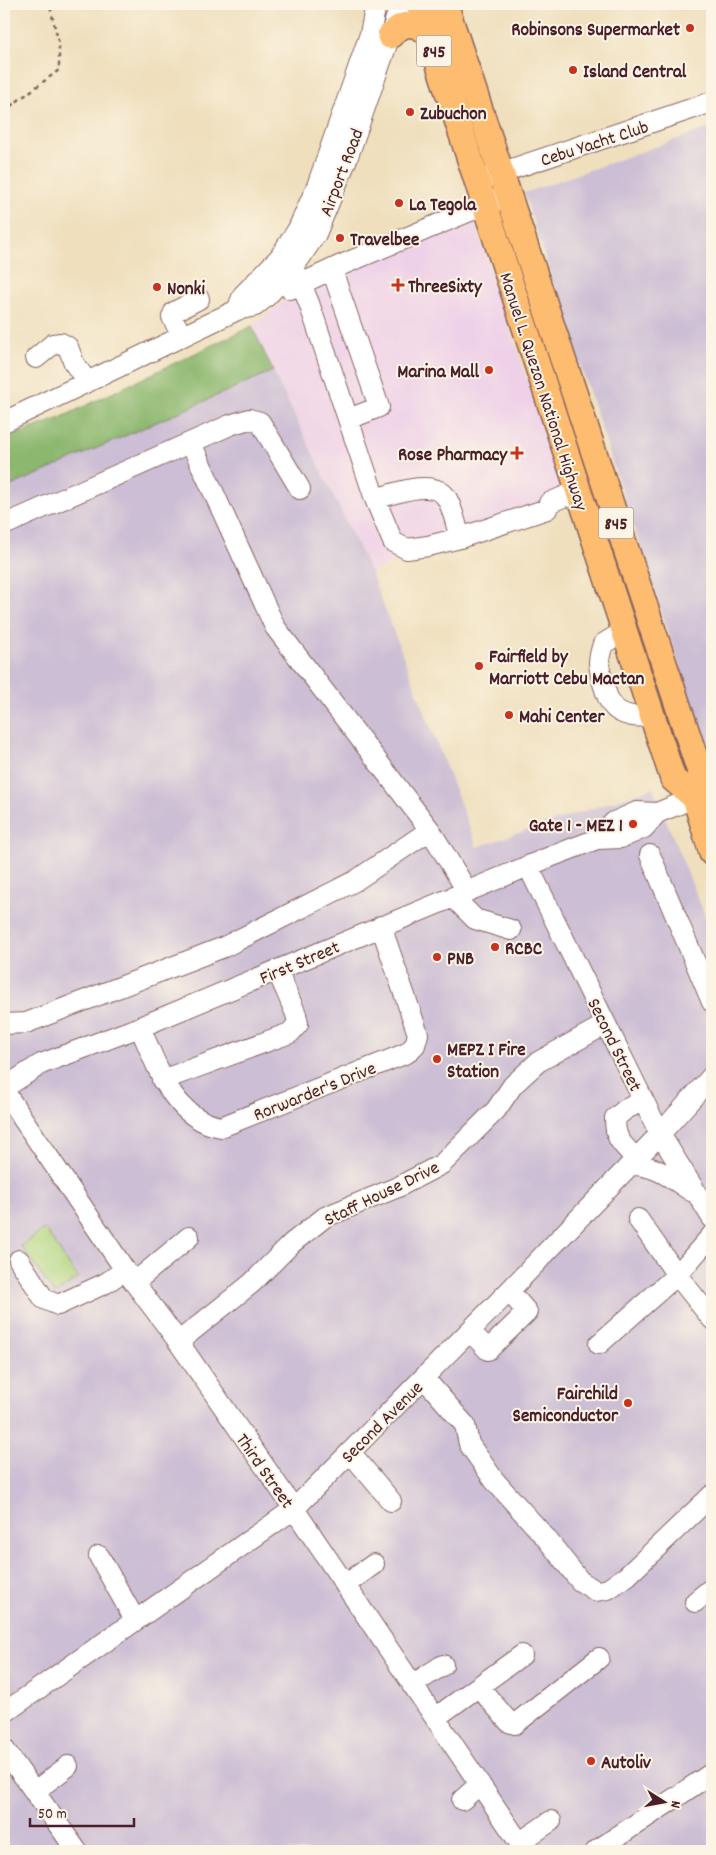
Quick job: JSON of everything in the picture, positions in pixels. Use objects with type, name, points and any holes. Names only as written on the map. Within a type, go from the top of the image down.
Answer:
[{"type":"main road","name":"Manuel L. Quezon National Highway","points":[[419,4],[485,205],[576,497],[624,631],[673,779],[699,796]]},
{"type":"main road","name":"Manuel L. Quezon National Highway","points":[[445,4],[700,772],[699,796],[712,853]]},
{"type":"main road","points":[[390,36],[399,27],[408,24],[416,25],[428,33]]},
{"type":"street","name":"Airport Road","points":[[237,310],[243,295],[279,258],[298,229],[317,186],[370,34],[376,4]]},
{"type":"street","name":"Airport Road","points":[[4,422],[237,310],[254,306],[272,290],[298,276],[316,234],[355,162],[390,36],[401,4]]},
{"type":"street","name":"Cebu Yacht Club","points":[[476,181],[504,184],[712,102]]},
{"type":"street","points":[[504,184],[485,205],[332,270],[298,276],[349,419],[375,499],[393,542],[407,549],[460,538],[547,509],[549,503],[570,494],[576,497]]},
{"type":"street","points":[[332,270],[379,407],[349,419]]},
{"type":"street","points":[[182,336],[172,317],[174,312],[199,299]]},
{"type":"street","points":[[36,358],[52,344],[60,343],[68,348],[74,363],[87,382]]},
{"type":"street","points":[[4,525],[230,424],[249,420],[260,422],[300,489]]},
{"type":"street","points":[[191,443],[275,627],[430,830],[460,894],[475,919],[511,930]]},
{"type":"street","points":[[375,499],[407,490],[434,488],[442,492],[447,498],[460,538]]},
{"type":"street","points":[[624,631],[602,644],[599,663],[603,684],[612,706],[626,714],[640,718],[652,715]]},
{"type":"street","name":"First Street","points":[[4,1089],[41,1064],[140,1027],[381,926],[597,839],[614,822],[637,812],[657,813],[699,796]]},
{"type":"street","points":[[4,1024],[26,1023],[224,947],[356,882],[430,830]]},
{"type":"street","points":[[650,854],[712,1002]]},
{"type":"street","name":"Second Street","points":[[528,866],[660,1134],[712,1218]]},
{"type":"street","name":"Rorwarder's Drive","points":[[140,1027],[162,1080],[178,1101],[196,1118],[207,1125],[221,1127],[407,1052],[415,1045],[418,1034],[381,926]]},
{"type":"street","points":[[162,1080],[290,1033],[298,1024],[296,1014],[278,970]]},
{"type":"street","name":"Staff House Drive","points":[[178,1342],[252,1283],[292,1243],[325,1218],[398,1187],[442,1164],[496,1110],[513,1085],[538,1062],[606,1024]]},
{"type":"street","name":"Second Avenue","points":[[4,1713],[294,1509],[509,1292],[660,1134],[712,1076]]},
{"type":"street","name":"Third Street","points":[[4,1089],[130,1276],[294,1509],[522,1847]]},
{"type":"street","points":[[643,1101],[616,1118],[615,1129],[618,1139],[633,1162],[664,1172],[698,1195]]},
{"type":"street","points":[[638,1219],[677,1275],[712,1319]]},
{"type":"street","points":[[599,1344],[677,1275],[712,1235]]},
{"type":"street","points":[[19,1260],[44,1298],[58,1305],[106,1283],[130,1276],[189,1237]]},
{"type":"street","points":[[470,1331],[488,1350],[527,1312],[509,1292]]},
{"type":"street","points":[[424,1378],[465,1425],[469,1444],[494,1480],[546,1538],[580,1581],[596,1591],[608,1589],[628,1576],[712,1495]]},
{"type":"street","points":[[350,1452],[391,1501]]},
{"type":"street","points":[[99,1556],[135,1620]]},
{"type":"street","points":[[345,1585],[374,1564]]},
{"type":"street","points":[[695,1602],[712,1588]]},
{"type":"street","points":[[435,1718],[522,1654]]},
{"type":"street","points":[[479,1687],[509,1722],[515,1724],[599,1658]]},
{"type":"street","points":[[412,1685],[443,1664]]},
{"type":"street","points":[[4,1749],[76,1851]]},
{"type":"street","points":[[34,1792],[68,1766]]},
{"type":"street","points":[[596,1851],[712,1773]]},
{"type":"street","points":[[462,1800],[480,1784]]},
{"type":"street","points":[[522,1847],[551,1820]]},
{"type":"path","points":[[4,111],[59,70],[59,44],[51,4]]},
{"type":"shaded area","points":[[712,127],[712,765],[524,193]]},
{"type":"shaded area","name":"Marina Mall","points":[[473,216],[564,493],[394,561],[371,573],[252,326],[295,293]]},
{"type":"shaded area","points":[[273,371],[371,573],[477,847],[653,788],[712,933],[712,1851],[4,1851],[4,489]]},
{"type":"green space","points":[[252,326],[273,371],[4,489],[4,439],[60,418]]},
{"type":"green space","points":[[45,1229],[78,1278],[55,1294],[21,1246]]},
{"type":"place","name":"Robinsons Supermarket","points":[[690,28]]},
{"type":"place","name":"Island Central","points":[[573,70]]},
{"type":"place","name":"Zubuchon","points":[[410,112]]},
{"type":"place","name":"La Tegola","points":[[399,203]]},
{"type":"place","name":"Travelbee","points":[[340,238]]},
{"type":"place","name":"ThreeSixty","points":[[398,285]]},
{"type":"place","name":"Nonki","points":[[157,287]]},
{"type":"place","name":"Marina Mall","points":[[489,370]]},
{"type":"place","name":"Rose Pharmacy","points":[[517,453]]},
{"type":"place","name":"Fairfield by Marriott Cebu Mactan","points":[[479,666]]},
{"type":"place","name":"Mahi Center","points":[[509,715]]},
{"type":"place","name":"Gate 1 - MEZ 1","points":[[633,824]]},
{"type":"place","name":"RCBC","points":[[495,947]]},
{"type":"place","name":"PNB","points":[[437,957]]},
{"type":"place","name":"MEPZ I Fire Station","points":[[437,1059]]},
{"type":"place","name":"Fairchild Semiconductor","points":[[628,1403]]},
{"type":"place","name":"Autoliv","points":[[591,1761]]}]
